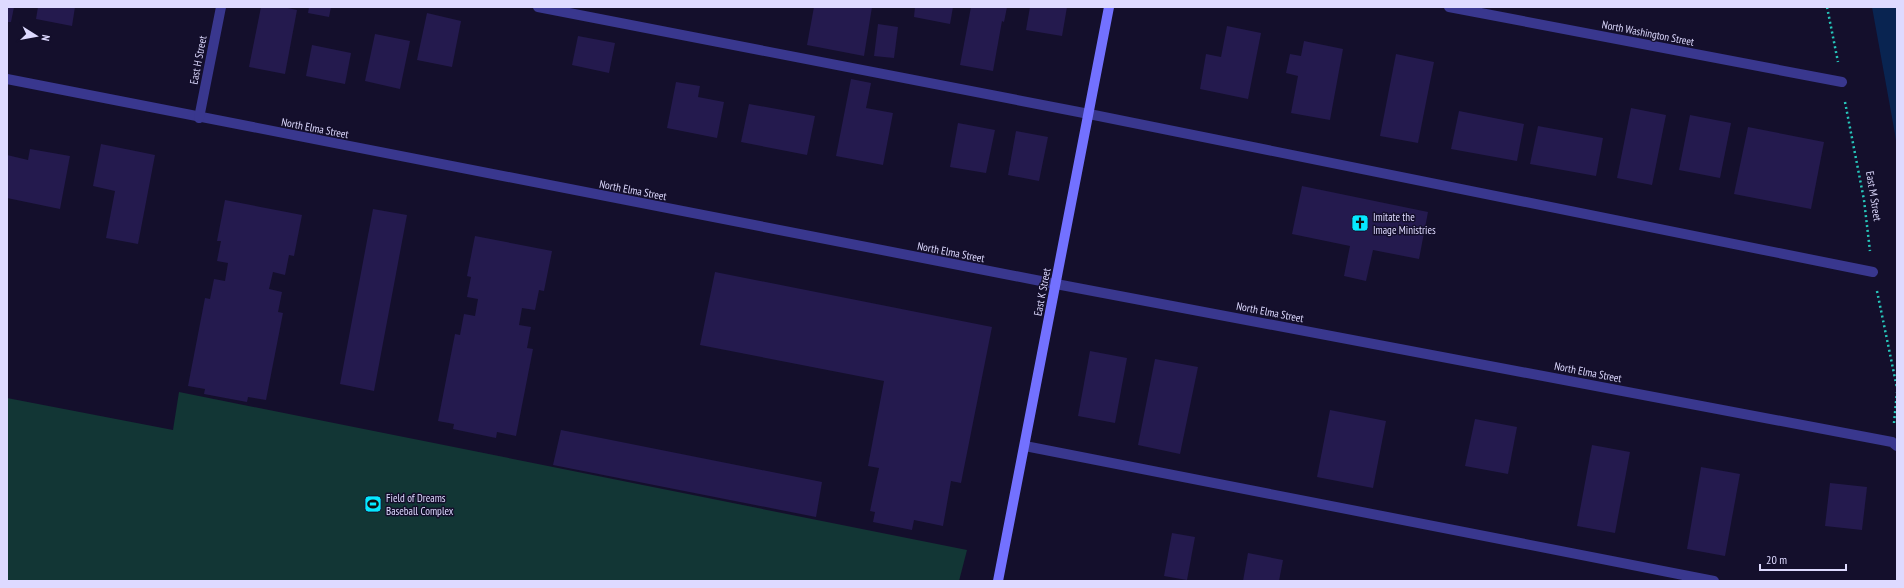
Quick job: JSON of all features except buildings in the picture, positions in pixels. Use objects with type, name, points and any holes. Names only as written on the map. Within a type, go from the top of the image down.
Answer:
[{"type":"street","name":"East H Street","points":[[199,118],[221,7]]},
{"type":"street","points":[[538,7],[1089,114],[1873,272]]},
{"type":"street","name":"East K Street","points":[[998,581],[1109,7]]},
{"type":"street","name":"North Washington Street","points":[[1449,7],[1842,82]]},
{"type":"street","name":"North Elma Street","points":[[7,79],[199,118],[1056,284],[1895,444]]},
{"type":"street","points":[[1025,446],[1714,581]]},
{"type":"path","name":"East M Street","points":[[1828,7],[1864,200],[1873,272],[1897,388]]},
{"type":"path","points":[[1895,444],[1897,392]]},
{"type":"green space","name":"Field of Dreams Baseball Complex","points":[[179,392],[967,550],[959,581],[7,581],[7,398],[173,430]]},
{"type":"water","points":[[1872,7],[1897,7],[1897,148],[1895,134]]},
{"type":"place","name":"Imitate the Image Ministries","points":[[1360,223]]},
{"type":"place","name":"Field of Dreams Baseball Complex","points":[[373,504]]}]
